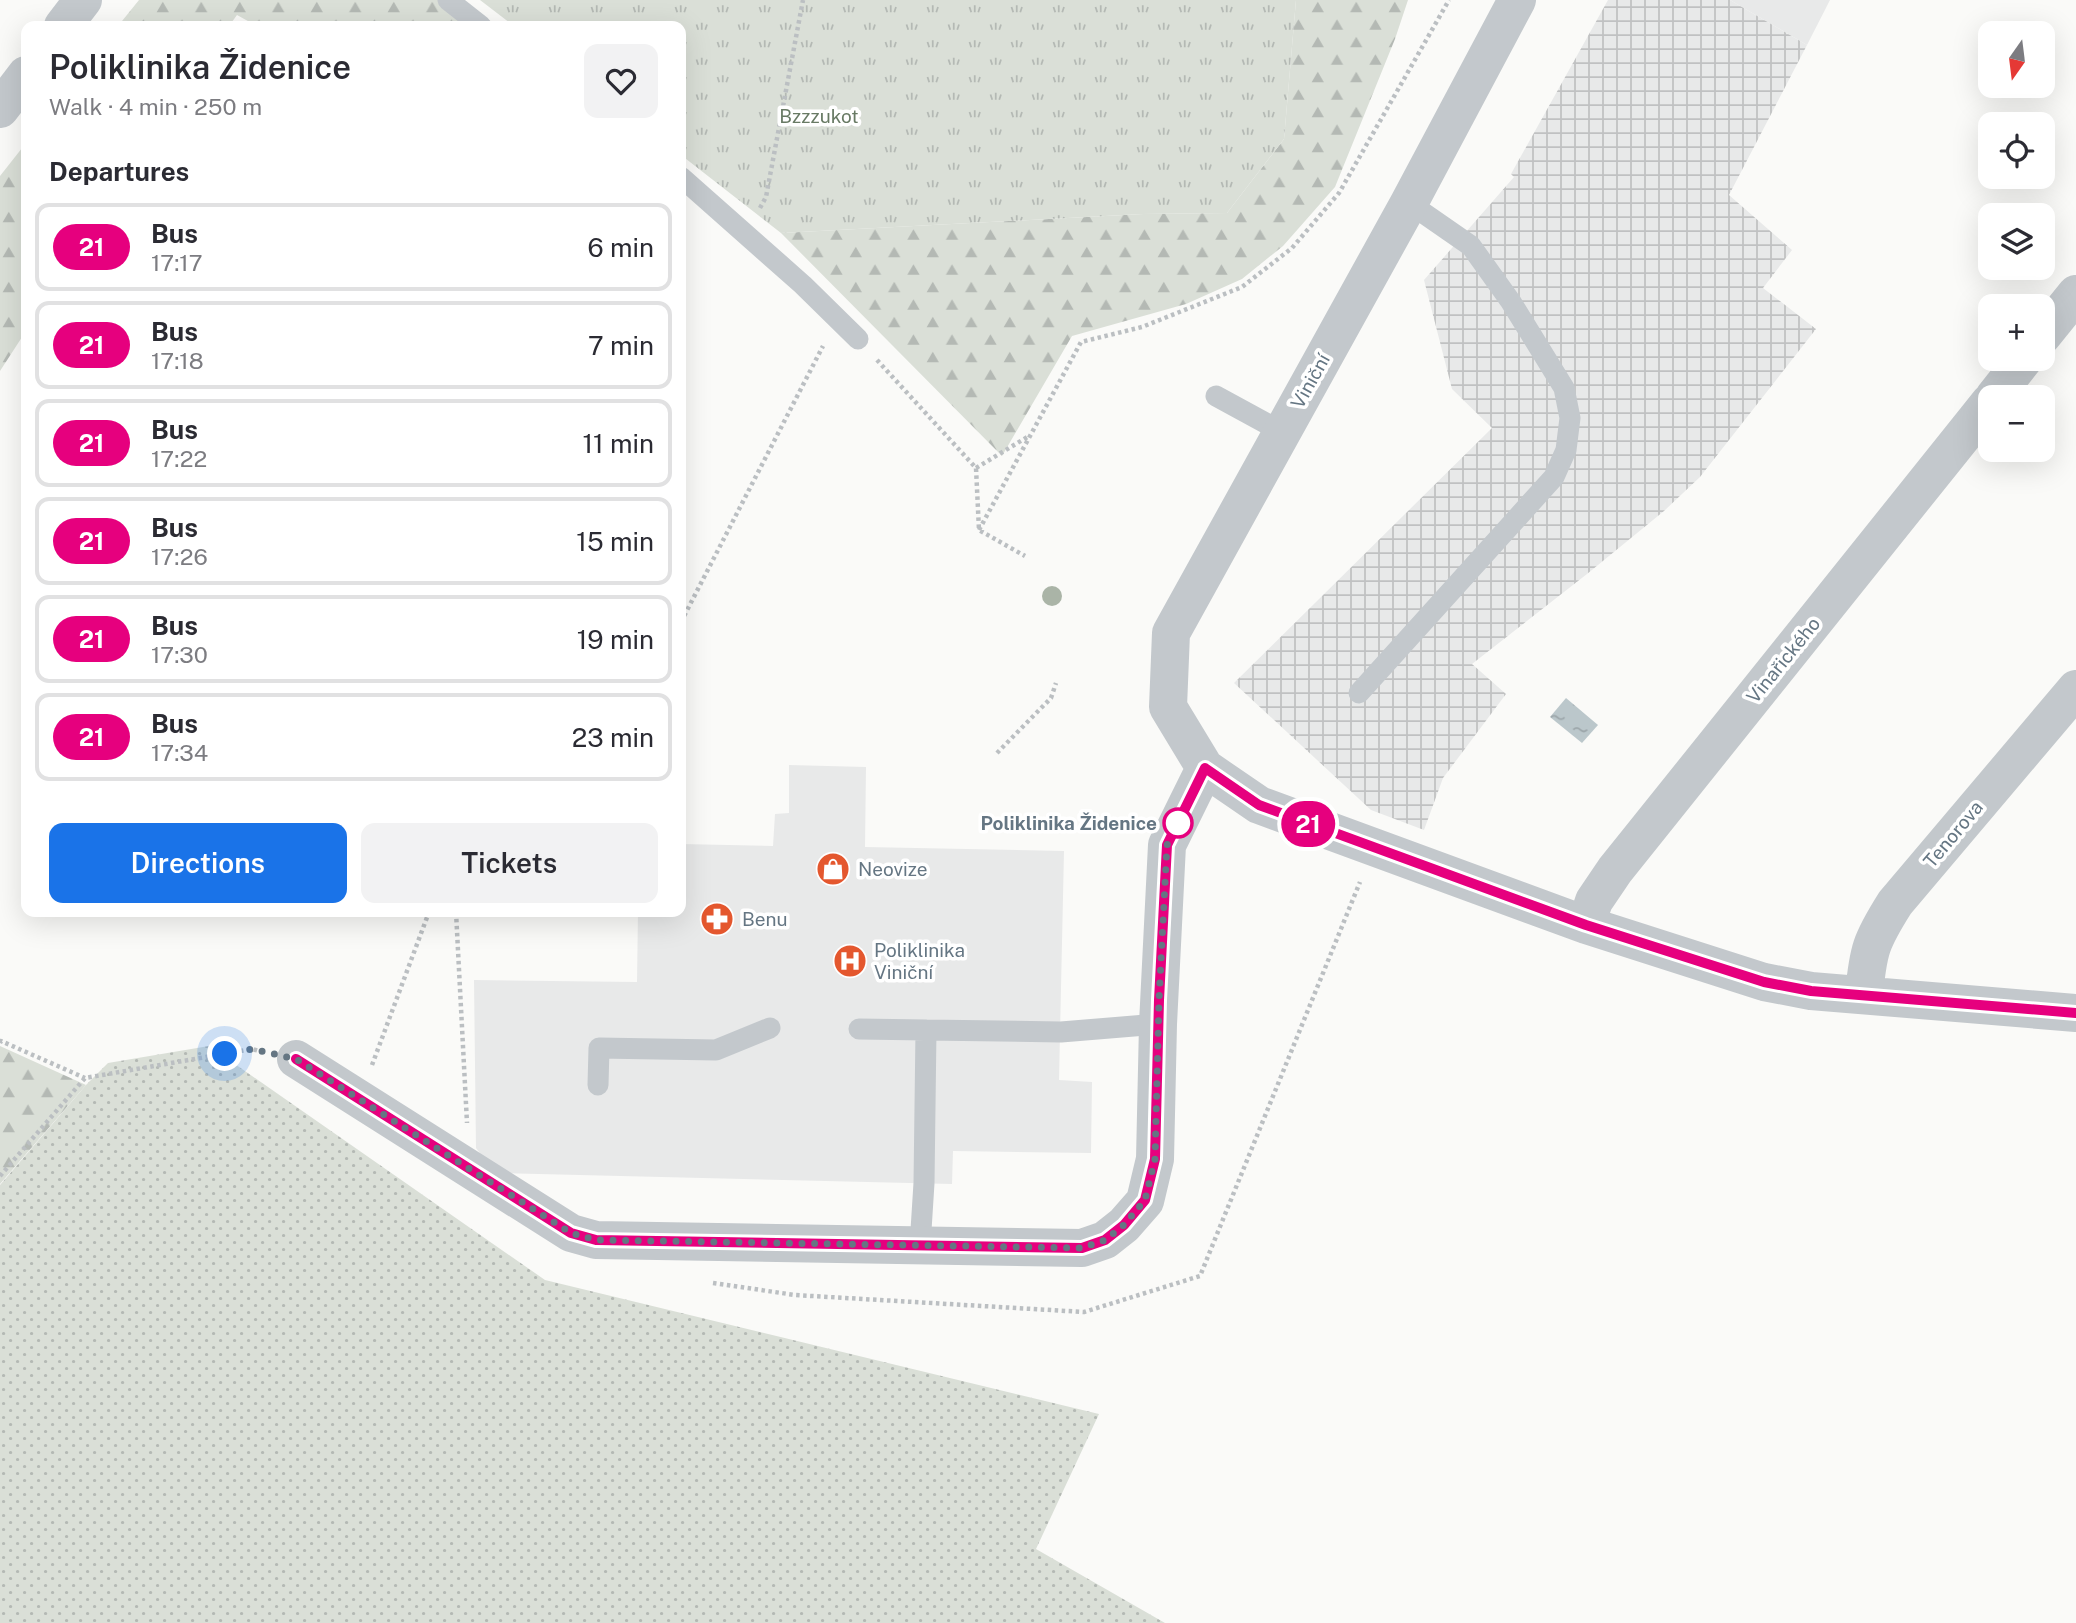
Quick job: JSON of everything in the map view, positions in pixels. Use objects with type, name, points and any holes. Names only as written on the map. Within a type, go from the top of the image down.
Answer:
[{"type":"street","points":[[67,21],[83,0]]},
{"type":"street","name":"Viniční","points":[[1517,0],[1409,203],[1171,633],[1168,707],[1205,768],[1259,805],[1586,925],[1764,982],[1811,991],[2076,1013]]},
{"type":"street","points":[[0,109],[21,82]]},
{"type":"street","points":[[2055,321],[2076,294]]},
{"type":"street","points":[[2003,385],[2015,371]]},
{"type":"street","name":"Vinařického","points":[[1586,925],[1594,901],[1615,870],[1978,417]]},
{"type":"street","name":"Tenorova","points":[[1864,995],[1869,949],[1874,935],[1895,903],[2076,689]]},
{"type":"street","points":[[296,1059],[571,1233],[596,1240],[1082,1248],[1105,1240],[1124,1225],[1145,1200],[1155,1159],[1158,1024],[1167,845],[1205,768]]},
{"type":"lane","points":[[448,0],[475,21]]},
{"type":"lane","points":[[686,181],[858,339]]},
{"type":"lane","points":[[1359,693],[1554,477],[1566,450],[1570,418],[1564,388],[1511,302],[1471,246],[1409,203]]},
{"type":"lane","points":[[1216,396],[1282,432]]},
{"type":"lane","points":[[859,1029],[1060,1032],[1158,1024]]},
{"type":"lane","points":[[598,1085],[599,1048],[716,1050],[770,1028]]},
{"type":"lane","points":[[920,1246],[924,1183],[926,1030]]},
{"type":"path","points":[[746,234],[766,197],[803,0]]},
{"type":"path","points":[[979,530],[1081,342],[1142,327],[1242,287],[1292,248],[1339,193],[1450,0]]},
{"type":"path","points":[[686,612],[837,319]]},
{"type":"path","points":[[858,339],[976,468],[979,530]]},
{"type":"path","points":[[976,468],[1030,436]]},
{"type":"path","points":[[979,530],[1026,556]]},
{"type":"path","points":[[997,753],[1051,698],[1056,682]]},
{"type":"path","points":[[359,1097],[427,917]]},
{"type":"path","points":[[0,1043],[1,1041],[85,1078],[252,1049],[296,1059]]},
{"type":"path","points":[[0,1177],[85,1078]]},
{"type":"shaded area","points":[[1608,0],[1730,0],[1807,45],[1729,195],[1792,250],[1763,288],[1816,329],[1700,477],[1664,511],[1472,664],[1506,694],[1443,778],[1424,830],[1371,810],[1234,683],[1492,428],[1452,389],[1424,280],[1514,177],[1511,174]]},
{"type":"shaded area","points":[[1730,0],[1830,0],[1807,45]]},
{"type":"shaded area","name":"Poliklinika Viniční","points":[[789,765],[866,767],[865,847],[1064,851],[1059,1080],[1092,1082],[1091,1153],[953,1151],[952,1184],[495,1173],[476,1148],[474,980],[637,982],[638,917],[686,917],[686,844],[773,846],[775,814],[789,813]]},
{"type":"green space","points":[[139,0],[439,0],[462,21],[248,21],[237,15],[233,21],[122,21]]},
{"type":"green space","name":"Bzzzukot","points":[[480,0],[1296,0],[1284,139],[1227,213],[1143,214],[781,233],[686,159],[686,21],[507,21]]},
{"type":"green space","points":[[1296,0],[1408,0],[1335,187],[1283,246],[1242,279],[1186,304],[1072,336],[1002,456],[781,233],[1143,214],[1227,213],[1284,139]]},
{"type":"green space","points":[[21,149],[21,339],[0,371],[0,176]]},
{"type":"green space","points":[[0,1046],[86,1085],[0,1184]]},
{"type":"green space","points":[[209,1046],[545,1280],[1099,1414],[1036,1549],[1165,1623],[0,1623],[0,1185],[108,1063]]},
{"type":"water","points":[[1566,698],[1598,725],[1582,743],[1550,717]]},
{"type":"bus line","name":"21","points":[[296,1059],[571,1233],[596,1240],[1082,1248],[1105,1240],[1124,1225],[1145,1200],[1155,1159],[1167,845],[1205,768],[1259,805],[1373,849],[1586,925],[1764,982],[1811,991],[2076,1013]]},
{"type":"place","name":"Poliklinika Židenice","points":[[1178,823]]},
{"type":"place","name":"Neovize","points":[[833,869]]},
{"type":"place","name":"Benu","points":[[717,919]]},
{"type":"place","name":"Poliklinika Viniční","points":[[850,961]]},
{"type":"route","points":[[225,1054],[252,1049],[296,1059],[571,1233],[596,1240],[1082,1248],[1105,1240],[1124,1225],[1145,1200],[1155,1159],[1167,845],[1178,823]]}]
